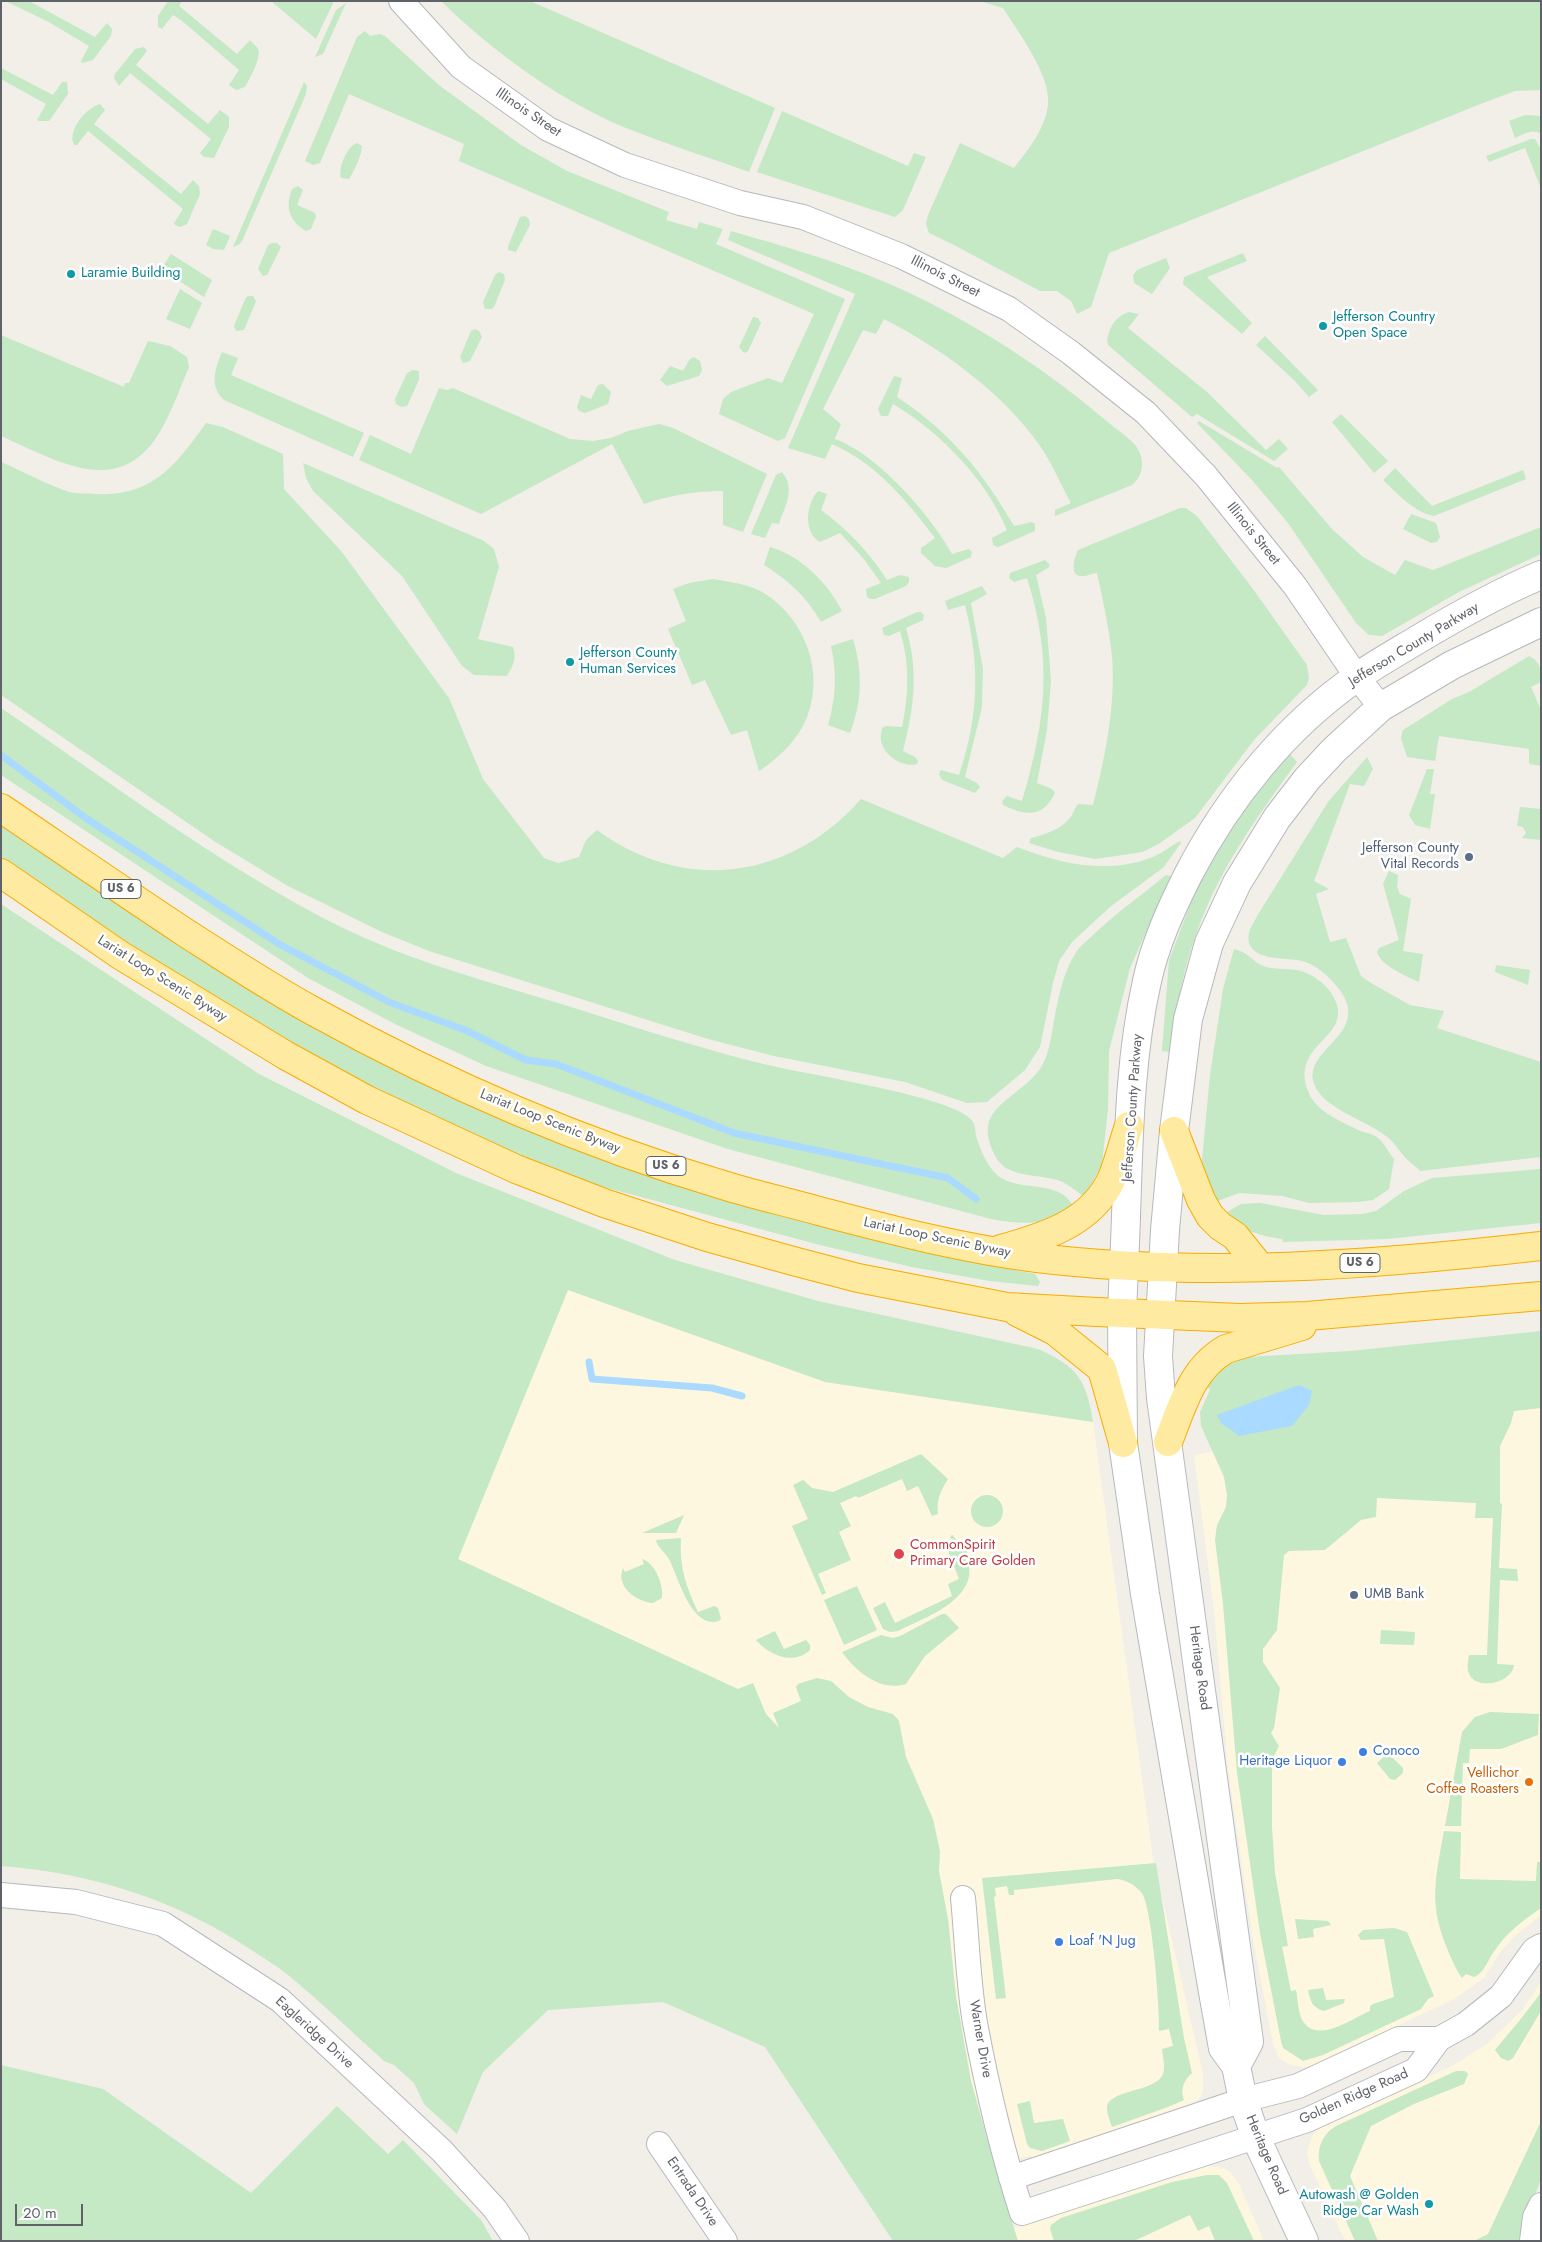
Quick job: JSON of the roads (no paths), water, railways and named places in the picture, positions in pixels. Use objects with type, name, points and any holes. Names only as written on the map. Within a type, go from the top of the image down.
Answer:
[{"type":"highway","name":"Lariat Loop Scenic Byway","points":[[1,808],[162,917],[280,992],[378,1045],[473,1091],[543,1122],[723,1185],[868,1224],[990,1252],[1039,1258],[1164,1267]]},
{"type":"highway","name":"Lariat Loop Scenic Byway","points":[[1,873],[120,955],[285,1055],[367,1100],[442,1137],[516,1169],[614,1206],[707,1238],[858,1278],[1007,1307]]},
{"type":"highway","points":[[990,1252],[1037,1239],[1070,1224],[1087,1212],[1100,1198],[1111,1179],[1129,1126]]},
{"type":"highway","points":[[1174,1131],[1201,1200],[1210,1216],[1220,1226],[1235,1236],[1260,1267]]},
{"type":"highway","name":"US 6","points":[[1164,1267],[1260,1267],[1378,1262],[1461,1256],[1541,1246]]},
{"type":"highway","points":[[1007,1307],[1240,1318],[1339,1314],[1541,1296]]},
{"type":"highway","points":[[1007,1307],[1055,1331],[1102,1369],[1123,1443]]},
{"type":"highway","points":[[1168,1442],[1192,1382],[1201,1368],[1215,1356],[1226,1349],[1339,1314]]},
{"type":"main road","name":"Jefferson County Parkway","points":[[1122,1313],[1129,1126],[1134,1066],[1147,981],[1161,934],[1178,894],[1203,847],[1228,806],[1256,771],[1289,736],[1357,677],[1448,621],[1494,596],[1541,575]]},
{"type":"main road","points":[[1164,1267],[1165,1230],[1174,1131],[1188,1019],[1209,944],[1237,883],[1277,818],[1308,779],[1334,750],[1381,707],[1452,665],[1541,622]]},
{"type":"main road","name":"Heritage Road","points":[[1164,1267],[1158,1356],[1249,2042],[1236,2066]]},
{"type":"main road","name":"Heritage Road","points":[[1122,1313],[1123,1443],[1145,1594],[1223,2048],[1236,2066],[1256,2138],[1304,2241]]},
{"type":"street","name":"Illinois Street","points":[[401,1],[461,67],[548,130],[625,165],[740,203],[802,217],[901,256],[1009,310],[1063,347],[1146,413],[1206,476],[1294,586],[1357,677],[1381,707]]},
{"type":"street","name":"Eagleridge Drive","points":[[1,1895],[76,1902],[163,1924],[280,2000],[442,2151],[495,2209],[517,2241]]},
{"type":"street","name":"Warner Drive","points":[[963,1898],[975,2022],[993,2110],[1022,2213],[1256,2138]]},
{"type":"street","name":"Golden Ridge Road","points":[[1256,2138],[1307,2120],[1416,2070],[1439,2039],[1466,2024],[1501,1996],[1534,1950],[1541,1946]]},
{"type":"street","name":"Golden Ridge Road","points":[[1244,2100],[1298,2086],[1399,2039],[1439,2039]]},
{"type":"street","points":[[1011,2178],[1244,2100]]},
{"type":"street","name":"Entrada Drive","points":[[659,2144],[726,2241]]},
{"type":"street","points":[[1532,2241],[1535,2216],[1541,2205]]},
{"type":"water","points":[[1299,1385],[1312,1391],[1309,1405],[1292,1426],[1239,1436],[1221,1423],[1217,1415]]},
{"type":"waterway","points":[[1,755],[87,819],[279,944],[391,1003],[465,1030],[526,1060],[556,1064],[734,1133],[948,1178],[976,1199]]},
{"type":"waterway","points":[[589,1362],[592,1379],[712,1388],[742,1396]]},
{"type":"place","name":"Laramie Building","points":[[71,274]]},
{"type":"place","name":"Jefferson Country Open Space","points":[[1323,326]]},
{"type":"place","name":"Jefferson County Human Services","points":[[570,662]]},
{"type":"place","name":"Jefferson County Vital Records","points":[[1469,857]]},
{"type":"place","name":"CommonSpirit Primary Care Golden","points":[[899,1554]]},
{"type":"place","name":"UMB Bank","points":[[1354,1595]]},
{"type":"place","name":"Conoco","points":[[1363,1752]]},
{"type":"place","name":"Heritage Liquor","points":[[1342,1762]]},
{"type":"place","name":"Vellichor Coffee Roasters","points":[[1529,1782]]},
{"type":"place","name":"Loaf 'N Jug","points":[[1059,1942]]},
{"type":"place","name":"Autowash @ Golden Ridge Car Wash","points":[[1429,2204]]}]
